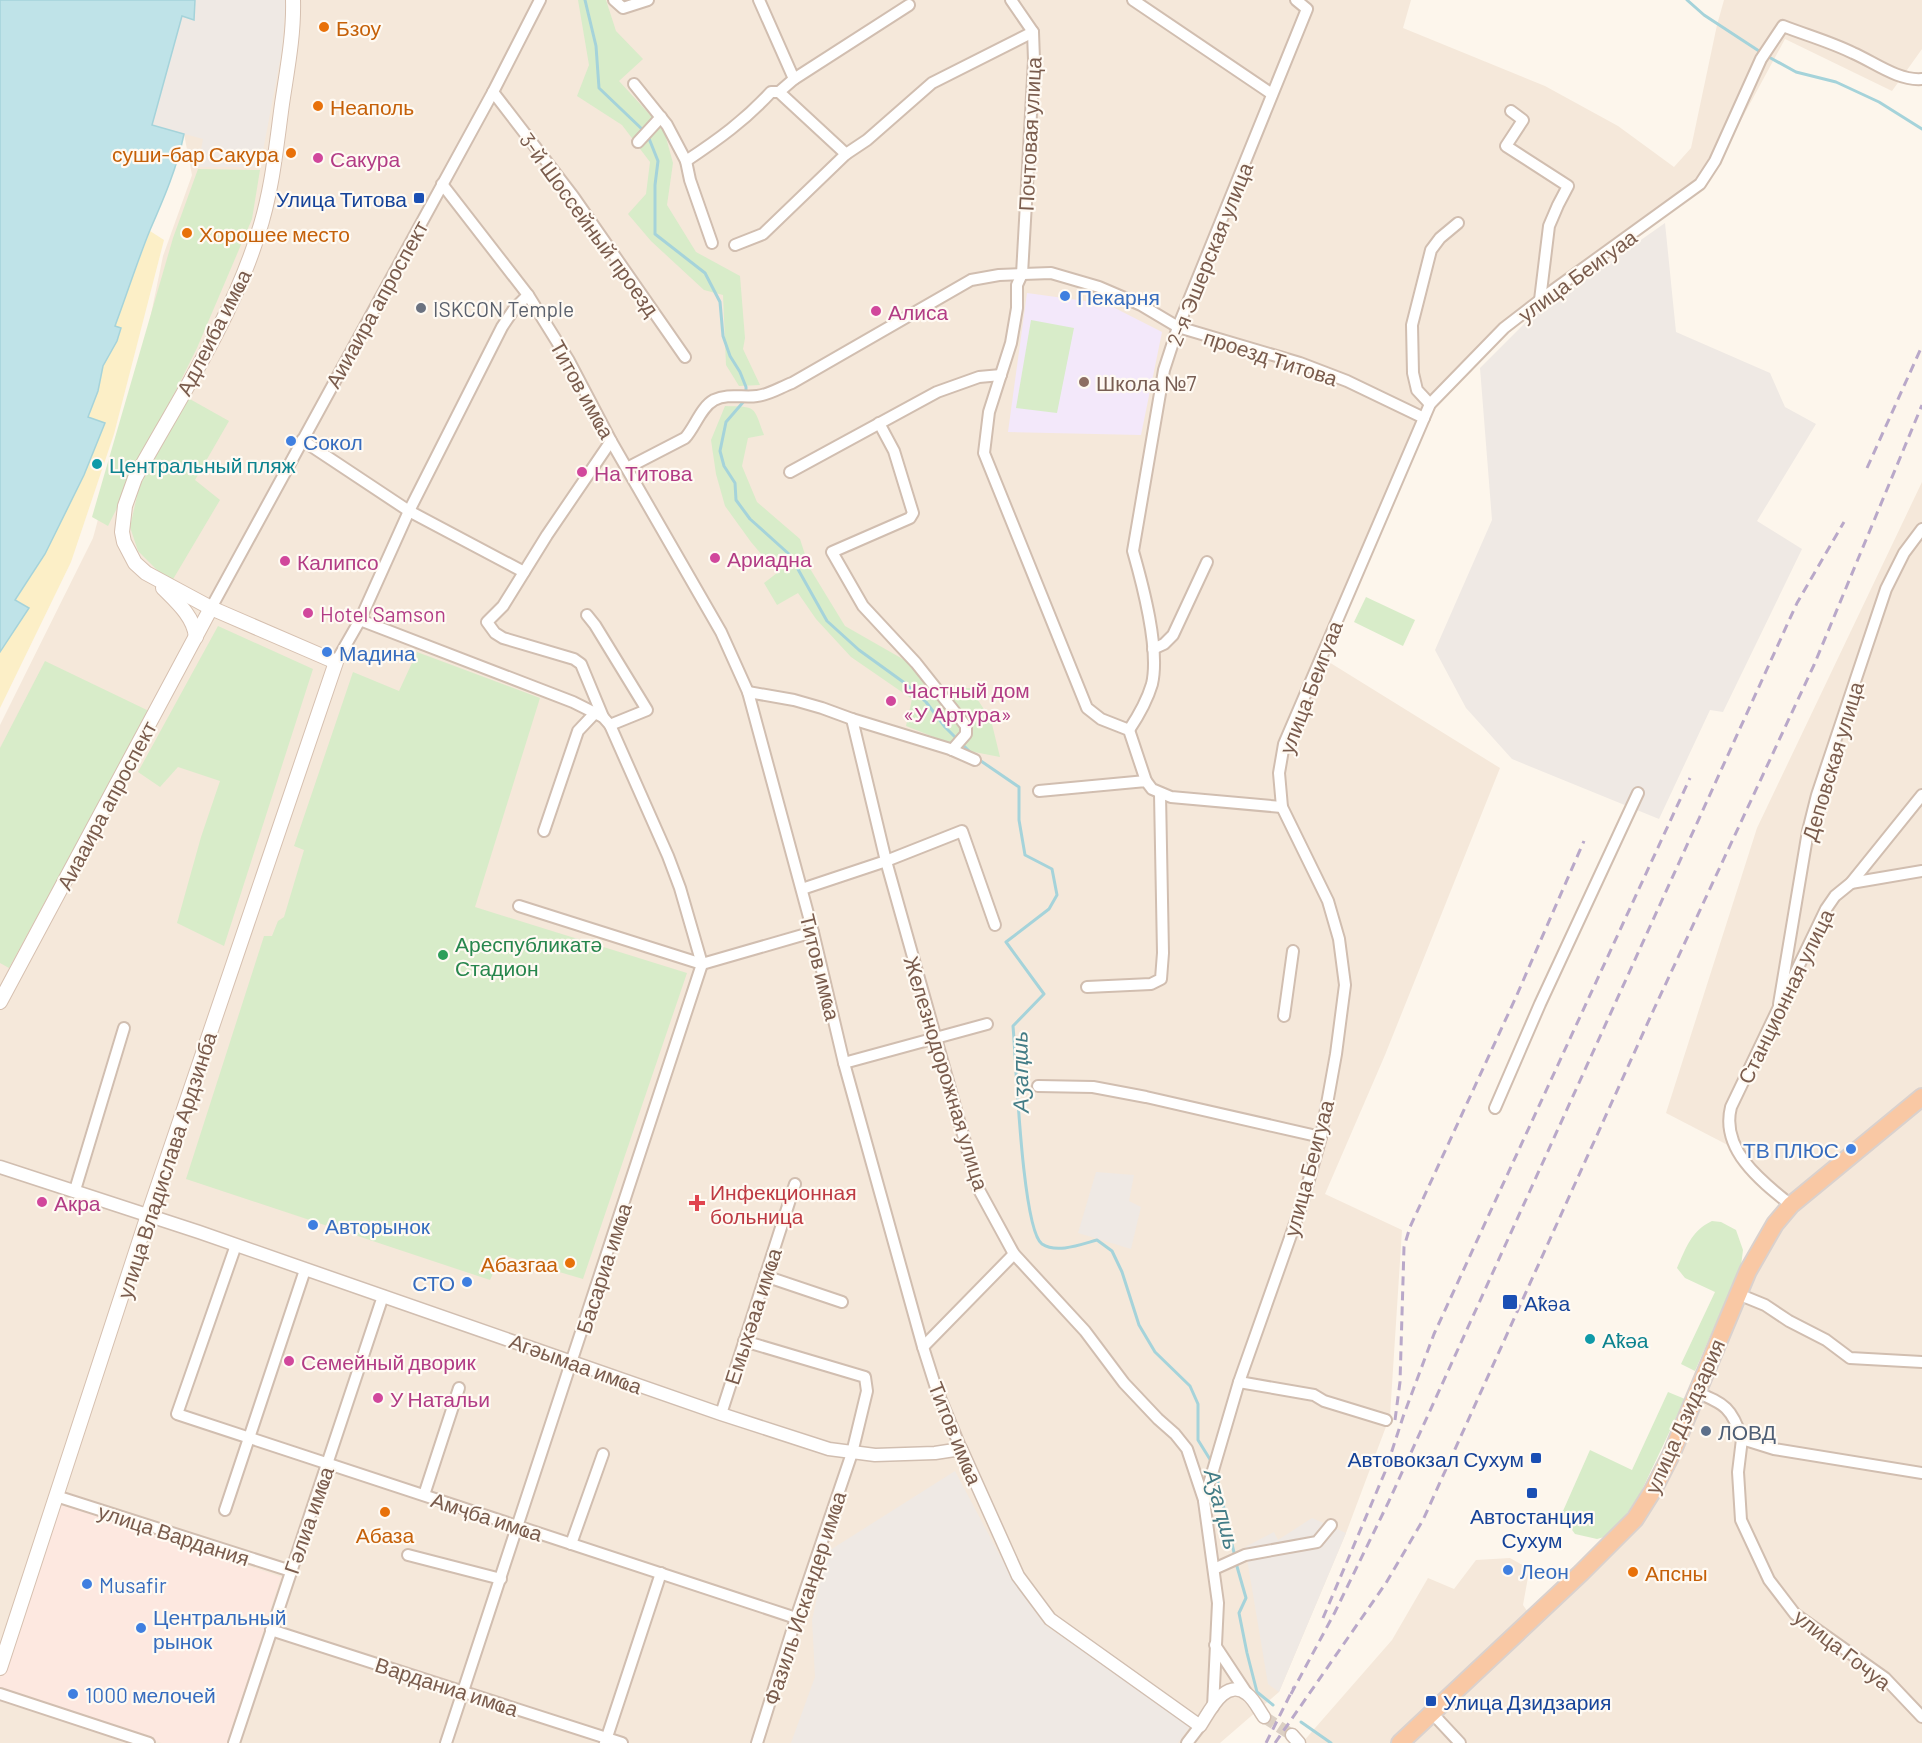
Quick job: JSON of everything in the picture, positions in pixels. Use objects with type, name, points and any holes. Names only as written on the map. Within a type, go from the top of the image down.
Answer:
[{"type":"highway","name":"улица Дзидзария","points":[[1400,1743],[1581,1573],[1635,1518],[1652,1492],[1671,1455],[1738,1294],[1775,1224],[1791,1205],[1922,1097]]},
{"type":"main road","name":"Адлеиба имҩа","points":[[293,0],[292,37],[274,164],[258,234],[248,264],[222,321],[135,478],[124,506],[122,531],[124,542],[135,562],[155,580],[211,608],[336,662]]},
{"type":"main road","points":[[155,580],[189,616],[196,637]]},
{"type":"main road","name":"Аиааира апроспект","points":[[0,1002],[211,608]]},
{"type":"main road","name":"улица Владислава Ардзинба","points":[[0,1668],[148,1215],[336,662]]},
{"type":"street","name":"Аииаира апроспект","points":[[211,608],[493,92],[540,0]]},
{"type":"street","points":[[614,0],[623,8],[648,0]]},
{"type":"street","points":[[759,0],[794,79]]},
{"type":"street","name":"Почтовая улица","points":[[1011,0],[1033,32],[1034,60],[1022,274],[1017,285],[1017,308],[1011,343],[989,412],[984,453],[1087,708],[1101,718],[1130,729]]},
{"type":"street","points":[[1133,0],[1272,94]]},
{"type":"street","name":"2-я Эшерская улица","points":[[1130,729],[1143,707],[1155,667],[1141,579],[1133,551],[1164,370],[1178,327],[1307,9],[1296,0]]},
{"type":"street","points":[[686,161],[733,129],[771,92],[779,92],[794,79],[909,5]]},
{"type":"street","name":"улица Беигуаа","points":[[1204,1501],[1239,1382],[1303,1201],[1321,1137],[1343,1004],[1345,985],[1339,939],[1328,901],[1282,807],[1279,772],[1284,744],[1430,404],[1504,328],[1700,184],[1715,161],[1761,58],[1783,26],[1852,52],[1902,77],[1913,80],[1922,79]]},
{"type":"street","points":[[735,245],[763,234],[846,154],[867,140],[932,83],[1033,32]]},
{"type":"street","points":[[634,84],[667,125],[686,161],[690,180],[712,243]]},
{"type":"street","name":"3-й Шоссейный проезд","points":[[493,92],[573,196],[685,357]]},
{"type":"street","points":[[779,92],[846,154]]},
{"type":"street","points":[[1510,111],[1523,120],[1506,146],[1568,186],[1549,226],[1540,300]]},
{"type":"street","points":[[638,142],[661,117]]},
{"type":"street","name":"Титов имҩа","points":[[442,184],[528,295],[569,361],[611,441],[722,632],[748,692],[802,889],[844,1063],[923,1347],[936,1388],[961,1449],[1018,1576],[1050,1619],[1200,1726]]},
{"type":"street","points":[[1430,404],[1417,390],[1413,373],[1412,325],[1431,250],[1440,238],[1458,223]]},
{"type":"street","name":"проезд Титова","points":[[627,468],[685,438],[692,431],[706,406],[714,400],[740,395],[756,396],[792,382],[971,280],[1022,274],[1051,273],[1098,286],[1141,305],[1178,327],[1300,363],[1347,381],[1424,418]]},
{"type":"street","points":[[336,662],[360,621],[410,511],[502,327],[514,309],[528,295]]},
{"type":"street","points":[[790,472],[938,392],[979,377],[1001,375]]},
{"type":"street","points":[[879,423],[894,451],[913,513],[910,518],[832,552],[863,606],[916,663],[966,726],[966,734],[954,748]]},
{"type":"street","points":[[302,440],[410,511],[524,572]]},
{"type":"street","points":[[611,441],[547,535],[503,606],[487,622],[495,633],[503,638],[573,659],[581,664],[603,718],[668,856],[680,888],[702,964]]},
{"type":"street","name":"Деповская улица","points":[[1779,1004],[1808,831],[1817,795],[1886,589],[1904,553],[1922,530]]},
{"type":"street","points":[[1153,649],[1164,644],[1173,634],[1207,562]]},
{"type":"street","points":[[544,831],[578,731],[603,718],[647,710],[587,615]]},
{"type":"street","points":[[360,621],[468,660],[573,702],[603,718]]},
{"type":"street","points":[[748,692],[794,700],[822,708],[852,719],[954,748],[975,760]]},
{"type":"street","name":"Железнодорожная улица","points":[[852,719],[886,861],[978,1188],[1014,1254],[1085,1331],[1124,1383],[1187,1449],[1204,1501]]},
{"type":"street","points":[[1130,729],[1146,781],[1160,794],[1171,797],[1282,807]]},
{"type":"street","points":[[1039,791],[1146,781]]},
{"type":"street","points":[[1495,1108],[1540,1004],[1638,793]]},
{"type":"street","points":[[1087,987],[1151,984],[1161,978],[1163,953],[1160,794]]},
{"type":"street","name":"Станционная улица","points":[[1791,1205],[1752,1172],[1745,1162],[1731,1134],[1729,1116],[1731,1107],[1826,909],[1835,896],[1851,883],[1922,795]]},
{"type":"street","points":[[802,889],[886,861],[962,831],[995,925]]},
{"type":"street","points":[[1851,883],[1922,871]]},
{"type":"street","points":[[519,906],[702,964],[813,932]]},
{"type":"street","points":[[1284,1016],[1293,951]]},
{"type":"street","name":"Басариа имҩа","points":[[446,1743],[702,964]]},
{"type":"street","points":[[844,1063],[987,1024]]},
{"type":"street","points":[[75,1190],[124,1028]]},
{"type":"street","points":[[1038,1086],[1093,1087],[1321,1137]]},
{"type":"street","name":"Агәымаа имҩа","points":[[0,1167],[199,1232],[721,1414],[829,1449],[875,1455],[935,1453],[961,1449]]},
{"type":"street","name":"Емыхәаа имҩа","points":[[721,1414],[795,1184]]},
{"type":"street","name":"Амҷба имҩа","points":[[236,1245],[177,1413],[796,1618]]},
{"type":"street","points":[[923,1347],[1014,1254]]},
{"type":"street","points":[[225,1510],[305,1270]]},
{"type":"street","points":[[765,1275],[842,1302]]},
{"type":"street","points":[[1738,1294],[1765,1305],[1789,1321],[1826,1340],[1850,1358],[1922,1362]]},
{"type":"street","name":"Гәлиа имҩа","points":[[234,1743],[383,1296]]},
{"type":"street","name":"Фазиль Искандер имҩа","points":[[744,1341],[865,1377],[867,1391],[852,1453],[796,1618],[757,1743]]},
{"type":"street","points":[[1239,1382],[1314,1395],[1324,1401],[1386,1420]]},
{"type":"street","points":[[424,1495],[459,1388]]},
{"type":"street","points":[[1696,1392],[1729,1409],[1736,1420],[1742,1439],[1774,1449],[1922,1473]]},
{"type":"street","name":"улица Гочуа","points":[[1742,1439],[1738,1472],[1741,1520],[1769,1580],[1795,1614],[1884,1678],[1922,1717]]},
{"type":"street","points":[[571,1544],[603,1454]]},
{"type":"street","name":"улица Вардания","points":[[56,1497],[291,1571]]},
{"type":"street","points":[[1204,1501],[1219,1566],[1213,1707]]},
{"type":"street","points":[[1219,1566],[1245,1555],[1317,1542],[1331,1525]]},
{"type":"street","points":[[408,1555],[501,1579]]},
{"type":"street","points":[[606,1740],[661,1573]]},
{"type":"street","name":"Варданиа имҩа","points":[[272,1630],[464,1691],[606,1740],[622,1743]]},
{"type":"street","points":[[1215,1645],[1264,1717]]},
{"type":"street","points":[[1187,1743],[1222,1693],[1231,1690],[1248,1695]]},
{"type":"street","points":[[0,1694],[149,1743]]},
{"type":"street","points":[[1432,1713],[1460,1743]]},
{"type":"shaded area","points":[[195,0],[1411,0],[1403,28],[1545,86],[1618,126],[1674,167],[1691,148],[1724,0],[1922,0],[1922,49],[1892,91],[1785,39],[1723,158],[1704,188],[1508,330],[1435,404],[1324,659],[1500,768],[1385,1055],[1325,1194],[1402,1230],[1390,1416],[1346,1533],[1279,1692],[1220,1743],[0,1743],[0,725],[93,538],[143,353],[163,256],[192,175],[184,134],[152,125],[194,19]]},
{"type":"shaded area","points":[[195,0],[286,0],[282,50],[260,167],[198,167],[203,139],[152,125],[182,15],[194,19]]},
{"type":"shaded area","points":[[1665,223],[1676,332],[1770,373],[1785,407],[1816,424],[1757,521],[1802,549],[1723,712],[1710,710],[1659,819],[1512,759],[1466,708],[1435,650],[1492,520],[1480,368],[1530,318]]},
{"type":"shaded area","name":"Школа №7","points":[[1027,293],[1107,304],[1162,332],[1141,435],[1008,432]]},
{"type":"shaded area","points":[[1922,482],[1922,1743],[1302,1743],[1392,1640],[1428,1578],[1454,1589],[1476,1560],[1510,1558],[1526,1567],[1528,1577],[1523,1605],[1536,1624],[1642,1518],[1748,1285],[1793,1211],[1747,1155],[1666,1113],[1757,828]]},
{"type":"shaded area","points":[[1096,1172],[1134,1175],[1129,1201],[1141,1207],[1131,1249],[1078,1233]]},
{"type":"shaded area","points":[[955,1471],[1015,1584],[1045,1625],[1191,1725],[1178,1743],[791,1743],[815,1677],[812,1620],[827,1552]]},
{"type":"shaded area","name":"Центральный рынок","points":[[58,1501],[281,1577],[227,1743],[162,1743],[0,1691],[0,1679]]},
{"type":"shaded area","points":[[1312,1518],[1346,1533],[1279,1692],[1268,1684],[1245,1547],[1274,1532],[1278,1540]]},
{"type":"green space","points":[[578,0],[606,0],[616,31],[643,59],[619,81],[664,130],[673,163],[667,205],[696,252],[740,276],[745,338],[743,349],[760,385],[739,386],[726,365],[723,295],[704,290],[651,241],[628,214],[646,194],[650,162],[622,125],[577,96],[589,65]]},
{"type":"green space","points":[[198,169],[260,170],[252,219],[197,348],[108,526],[92,517],[173,238]]},
{"type":"green space","points":[[1031,320],[1074,328],[1057,413],[1016,408]]},
{"type":"green space","points":[[188,398],[229,421],[195,480],[220,500],[172,581],[160,573],[138,551],[130,527],[139,487]]},
{"type":"green space","points":[[725,406],[749,408],[758,418],[764,435],[748,438],[742,466],[757,502],[800,539],[809,567],[845,626],[908,662],[933,689],[970,688],[991,720],[1000,757],[969,751],[906,726],[912,699],[851,657],[816,619],[798,593],[777,605],[764,583],[777,573],[725,506],[716,474],[711,440]]},
{"type":"green space","points":[[1366,597],[1415,620],[1403,646],[1354,622]]},
{"type":"green space","points":[[218,626],[313,669],[224,946],[177,923],[201,837],[220,781],[178,767],[160,787],[138,772]]},
{"type":"green space","name":"Ареспубликатә Стадион","points":[[417,652],[540,698],[475,907],[687,973],[583,1279],[502,1255],[490,1280],[186,1179],[264,936],[272,936],[278,921],[284,917],[304,850],[294,846],[353,672],[399,691]]},
{"type":"green space","points":[[45,661],[149,711],[9,968],[0,963],[0,748]]},
{"type":"green space","points":[[1712,1221],[1721,1222],[1736,1230],[1743,1250],[1741,1266],[1695,1371],[1681,1364],[1715,1292],[1685,1278],[1677,1268],[1694,1235]]},
{"type":"green space","points":[[1668,1392],[1685,1399],[1641,1492],[1626,1515],[1608,1536],[1597,1539],[1575,1534],[1565,1520],[1563,1511],[1590,1450],[1632,1470]]},
{"type":"sand","name":"Центральный пляж","points":[[150,231],[164,240],[114,434],[71,562],[0,708],[0,652],[29,608],[15,601],[45,554],[84,475],[105,423],[88,418],[98,391],[103,366],[121,329],[114,327]]},
{"type":"water","points":[[0,0],[195,0],[194,20],[182,16],[152,125],[184,134],[178,159],[115,326],[121,328],[117,341],[103,366],[98,391],[88,417],[105,423],[84,475],[45,554],[15,600],[29,608],[0,652]]},
{"type":"waterway","name":"Аӡаԥшь","points":[[585,0],[596,46],[599,88],[644,131]]},
{"type":"waterway","points":[[1687,0],[1704,15],[1762,53]]},
{"type":"waterway","points":[[1767,56],[1796,72],[1836,82],[1879,102],[1922,129]]},
{"type":"waterway","name":"Аӡаԥшь","points":[[648,136],[658,161],[655,185],[655,234],[705,273],[720,302],[723,336],[730,356],[740,372],[746,393]]},
{"type":"waterway","name":"Аӡаԥшь","points":[[745,400],[726,422],[720,451],[724,466],[735,483],[736,500],[750,519],[790,555],[827,621],[859,650],[906,684],[926,702],[945,727],[971,753]]},
{"type":"waterway","name":"Аӡаԥшь","points":[[978,759],[1019,787],[1019,820],[1025,855],[1052,869],[1057,895],[1049,909],[1006,942],[1044,994],[1013,1026],[1025,1178],[1035,1232],[1042,1244],[1048,1247],[1062,1248],[1097,1240],[1112,1251],[1122,1272],[1139,1325],[1155,1352],[1190,1386],[1198,1404],[1198,1440],[1211,1461]]},
{"type":"waterway","name":"Аӡаԥшь","points":[[1216,1473],[1235,1557]]},
{"type":"waterway","name":"Аӡаԥшь","points":[[1236,1563],[1246,1598],[1239,1613],[1257,1692],[1273,1705]]},
{"type":"waterway","name":"Аӡаԥшь","points":[[1301,1722],[1331,1743]]},
{"type":"tunnel","points":[[1264,1717],[1292,1735]]},
{"type":"railway","points":[[1867,468],[1922,346]]},
{"type":"railway","points":[[1275,1743],[1386,1583],[1423,1520],[1654,1009],[1814,665],[1922,405]]},
{"type":"railway","points":[[1291,1694],[1335,1612],[1389,1501],[1797,603],[1844,522]]},
{"type":"railway","points":[[1323,1618],[1385,1472],[1434,1334],[1690,778]]},
{"type":"railway","points":[[1395,1420],[1400,1382],[1404,1247],[1410,1227],[1516,997],[1584,841]]},
{"type":"railway","points":[[1266,1743],[1294,1687]]},
{"type":"place","name":"Бзоу","points":[[324,27]]},
{"type":"place","name":"Неаполь","points":[[318,106]]},
{"type":"place","name":"суши-бар Сакура","points":[[291,153]]},
{"type":"place","name":"Сакура","points":[[318,158]]},
{"type":"place","name":"Улица Титова","points":[[419,198]]},
{"type":"place","name":"Хорошее место","points":[[187,233]]},
{"type":"place","name":"Пекарня","points":[[1065,296]]},
{"type":"place","name":"ISKCON Temple","points":[[421,308]]},
{"type":"place","name":"Алиса","points":[[876,311]]},
{"type":"place","name":"Школа №7","points":[[1084,382]]},
{"type":"place","name":"Сокол","points":[[291,441]]},
{"type":"place","name":"Центральный пляж","points":[[97,464]]},
{"type":"place","name":"На Титова","points":[[582,472]]},
{"type":"place","name":"Ариадна","points":[[715,558]]},
{"type":"place","name":"Калипсо","points":[[285,561]]},
{"type":"place","name":"Hotel Samson","points":[[308,613]]},
{"type":"place","name":"Мадина","points":[[327,652]]},
{"type":"place","name":"Частный дом «У Артура»","points":[[891,701]]},
{"type":"place","name":"Ареспубликатә Стадион","points":[[443,955]]},
{"type":"place","name":"ТВ ПЛЮС","points":[[1851,1149]]},
{"type":"place","name":"Акра","points":[[42,1202]]},
{"type":"place","name":"Инфекционная больница","points":[[697,1203]]},
{"type":"place","name":"Авторынок","points":[[313,1225]]},
{"type":"place","name":"Абазгаа","points":[[570,1263]]},
{"type":"place","name":"СТО","points":[[467,1282]]},
{"type":"place","name":"Аҟəа","points":[[1510,1302]]},
{"type":"place","name":"Аҟәа","points":[[1590,1339]]},
{"type":"place","name":"Семейный дворик","points":[[289,1361]]},
{"type":"place","name":"У Натальи","points":[[378,1398]]},
{"type":"place","name":"ЛОВД","points":[[1706,1431]]},
{"type":"place","name":"Автовокзал Сухум","points":[[1536,1458]]},
{"type":"place","name":"Автостанция Сухум","points":[[1532,1493]]},
{"type":"place","name":"Абаза","points":[[385,1512]]},
{"type":"place","name":"Леон","points":[[1508,1570]]},
{"type":"place","name":"Апсны","points":[[1633,1572]]},
{"type":"place","name":"Musafir","points":[[87,1584]]},
{"type":"place","name":"Центральный рынок","points":[[141,1628]]},
{"type":"place","name":"1000 мелочей","points":[[73,1694]]},
{"type":"place","name":"Улица Дзидзария","points":[[1431,1701]]}]
